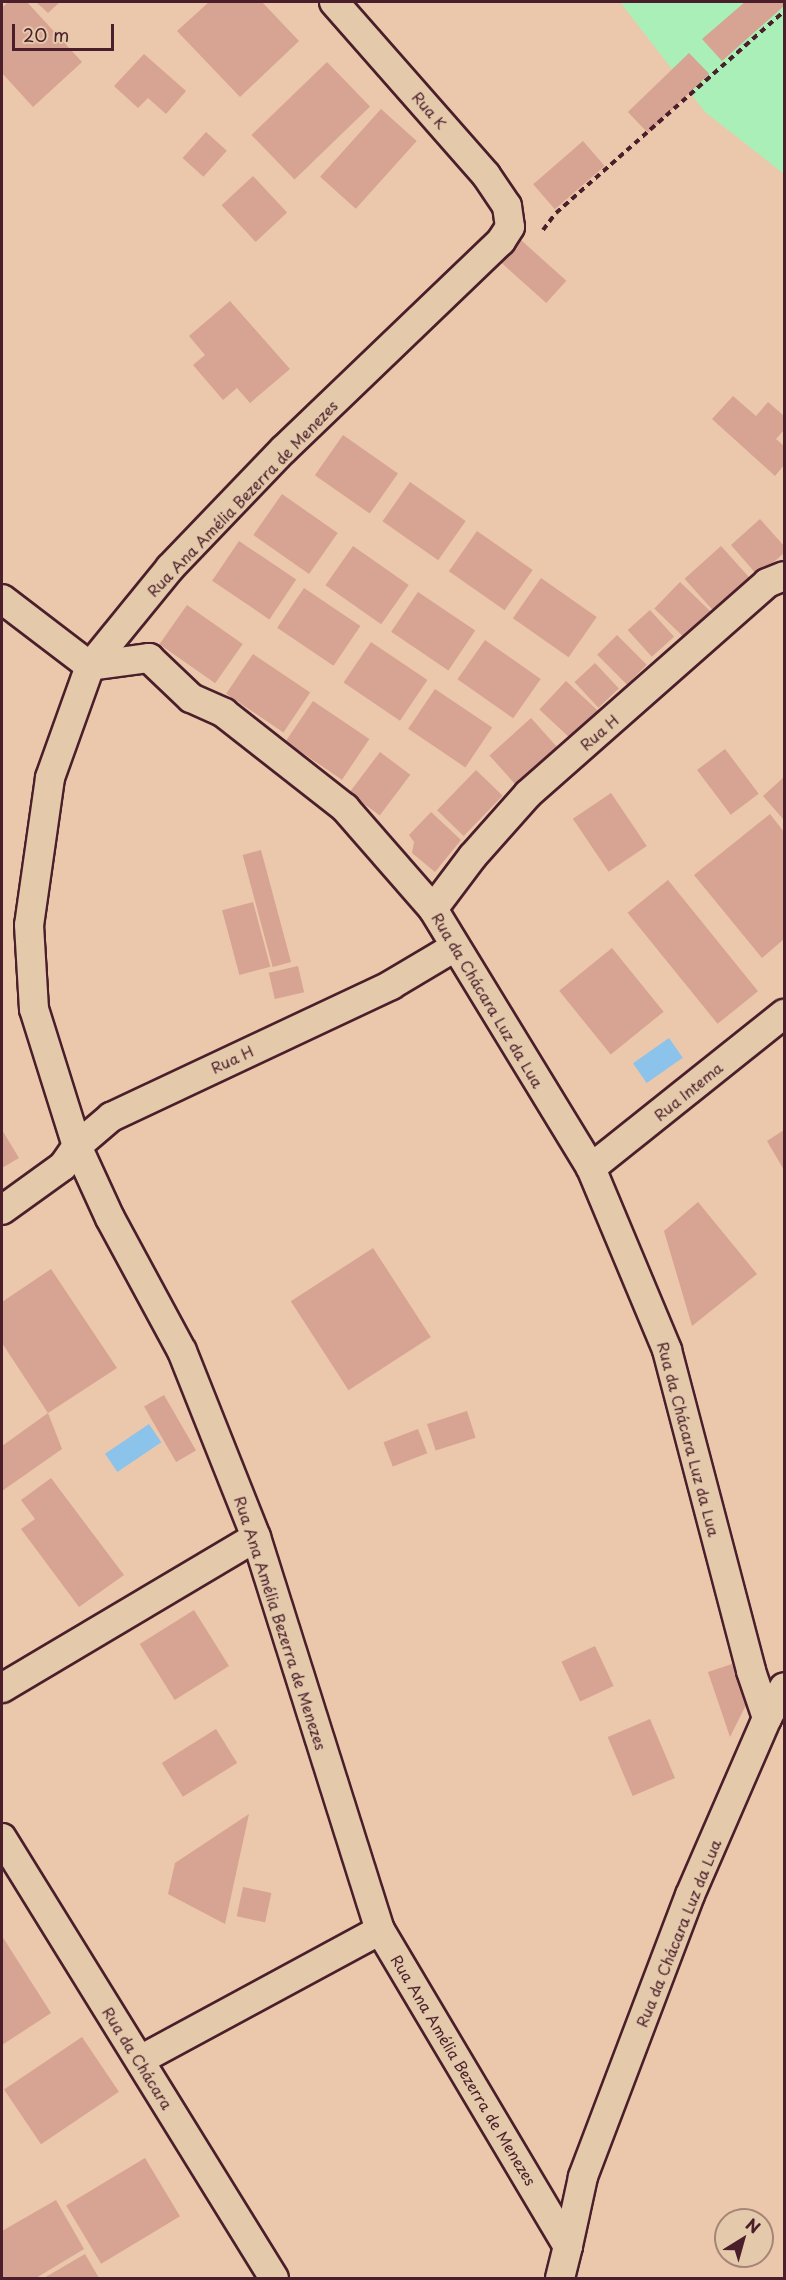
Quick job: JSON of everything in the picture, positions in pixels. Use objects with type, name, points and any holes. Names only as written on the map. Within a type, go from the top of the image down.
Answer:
[{"type":"street","name":"Rua K","points":[[334,2],[486,174],[507,206],[510,227]]},
{"type":"street","name":"Rua Ana Amélia Bezerra de Menezes","points":[[510,227],[501,241],[218,518],[170,568],[90,666],[50,778],[29,925],[34,1009],[77,1146],[110,1218],[182,1351],[256,1537],[380,1930],[568,2246]]},
{"type":"street","name":"Rua H","points":[[434,909],[473,856],[528,794],[768,584],[784,576]]},
{"type":"street","points":[[2,599],[90,666]]},
{"type":"street","name":"Rua da Chácara Luz da Lua","points":[[90,666],[149,658],[190,698],[224,712],[345,808],[434,909],[591,1168],[667,1350],[751,1671],[767,1718],[690,1895],[583,2177],[568,2246]]},
{"type":"street","name":"Rua H","points":[[2,1210],[63,1166],[77,1146],[111,1117],[391,985],[455,947]]},
{"type":"street","name":"Rua Intema","points":[[591,1168],[784,1014]]},
{"type":"street","points":[[2,1688],[256,1537]]},
{"type":"street","points":[[767,1718],[784,1687]]},
{"type":"street","name":"Rua da Chácara","points":[[2,1838],[274,2278]]},
{"type":"street","points":[[140,2060],[380,1930]]},
{"type":"street","points":[[560,2278],[568,2246]]},
{"type":"path","points":[[510,227],[541,232],[556,213],[784,11]]},
{"type":"green space","points":[[620,2],[784,2],[784,174],[705,112]]},
{"type":"water","points":[[669,1038],[683,1058],[647,1083],[633,1063]]},
{"type":"water","points":[[149,1424],[161,1442],[117,1472],[105,1454]]},
{"type":"building","points":[[8,2],[27,2],[82,62],[33,107],[2,73],[2,8]]},
{"type":"building","points":[[36,2],[60,2],[48,13]]},
{"type":"building","points":[[209,2],[262,2],[299,41],[240,97],[177,31]]},
{"type":"building","points":[[745,2],[784,2],[784,6],[722,61],[702,39]]},
{"type":"building","points":[[689,53],[709,74],[648,133],[628,112]]},
{"type":"building","points":[[144,54],[186,91],[166,114],[148,98],[138,108],[114,86]]},
{"type":"building","points":[[327,62],[370,107],[295,180],[251,135]]},
{"type":"building","points":[[381,109],[417,141],[356,209],[320,177]]},
{"type":"building","points":[[206,132],[227,151],[203,177],[183,158]]},
{"type":"building","points":[[583,141],[605,166],[555,209],[533,184]]},
{"type":"building","points":[[253,176],[287,213],[256,242],[222,205]]},
{"type":"building","points":[[521,240],[566,281],[546,303],[501,262]]},
{"type":"building","points":[[230,301],[290,369],[250,403],[237,388],[223,400],[193,365],[205,355],[189,336]]},
{"type":"building","points":[[733,396],[756,416],[768,402],[784,416],[784,430],[776,439],[784,446],[784,465],[775,476],[712,419]]},
{"type":"building","points":[[343,435],[398,473],[370,514],[315,475]]},
{"type":"building","points":[[410,482],[466,521],[438,560],[382,521]]},
{"type":"building","points":[[282,494],[338,533],[309,574],[253,535]]},
{"type":"building","points":[[760,519],[784,546],[784,553],[758,576],[731,545]]},
{"type":"building","points":[[477,531],[533,570],[505,610],[449,571]]},
{"type":"building","points":[[239,541],[296,580],[269,619],[212,581]]},
{"type":"building","points":[[353,546],[409,585],[381,624],[325,585]]},
{"type":"building","points":[[721,546],[752,581],[716,614],[685,579]]},
{"type":"building","points":[[541,578],[597,617],[569,657],[513,618]]},
{"type":"building","points":[[680,582],[715,616],[690,643],[654,609]]},
{"type":"building","points":[[304,588],[360,626],[334,666],[277,628]]},
{"type":"building","points":[[418,592],[475,631],[448,670],[391,632]]},
{"type":"building","points":[[187,605],[243,644],[215,683],[159,644]]},
{"type":"building","points":[[650,610],[674,637],[652,657],[628,630]]},
{"type":"building","points":[[617,635],[647,665],[627,684],[597,655]]},
{"type":"building","points":[[485,640],[541,679],[513,718],[457,679]]},
{"type":"building","points":[[371,642],[427,680],[400,721],[344,683]]},
{"type":"building","points":[[253,654],[310,693],[283,732],[226,694]]},
{"type":"building","points":[[595,663],[619,689],[598,708],[575,682]]},
{"type":"building","points":[[566,681],[598,711],[572,740],[539,710]]},
{"type":"building","points":[[435,689],[492,728],[465,767],[408,729]]},
{"type":"building","points":[[313,701],[369,739],[342,780],[286,742]]},
{"type":"building","points":[[531,718],[562,752],[520,790],[489,755]]},
{"type":"building","points":[[725,749],[759,794],[731,815],[697,770]]},
{"type":"building","points":[[380,752],[410,775],[380,816],[349,793]]},
{"type":"building","points":[[476,770],[503,796],[464,836],[437,810]]},
{"type":"building","points":[[784,777],[784,820],[763,796]]},
{"type":"building","points":[[611,793],[647,846],[609,872],[573,819]]},
{"type":"building","points":[[431,812],[461,840],[435,872],[412,853],[414,842],[409,835]]},
{"type":"building","points":[[770,814],[784,832],[784,939],[762,958],[694,875]]},
{"type":"building","points":[[261,850],[291,962],[273,967],[243,855]]},
{"type":"building","points":[[668,880],[758,991],[718,1024],[628,913]]},
{"type":"building","points":[[253,902],[270,967],[239,975],[222,910]]},
{"type":"building","points":[[612,948],[664,1012],[611,1055],[559,991]]},
{"type":"building","points":[[298,966],[304,992],[275,999],[269,973]]},
{"type":"building","points":[[2,1130],[19,1158],[2,1168]]},
{"type":"building","points":[[784,1130],[784,1170],[767,1141]]},
{"type":"building","points":[[698,1202],[757,1274],[692,1326],[664,1231]]},
{"type":"building","points":[[373,1248],[431,1337],[349,1390],[291,1301]]},
{"type":"building","points":[[51,1269],[117,1368],[48,1413],[2,1343],[2,1302]]},
{"type":"building","points":[[164,1395],[196,1450],[176,1462],[144,1406]]},
{"type":"building","points":[[467,1411],[476,1438],[436,1451],[427,1424]]},
{"type":"building","points":[[48,1413],[62,1449],[2,1491],[2,1446]]},
{"type":"building","points":[[418,1429],[427,1453],[393,1467],[383,1442]]},
{"type":"building","points":[[51,1478],[124,1575],[79,1607],[21,1529],[35,1519],[21,1500]]},
{"type":"building","points":[[194,1610],[229,1666],[175,1700],[140,1644]]},
{"type":"building","points":[[595,1646],[614,1686],[580,1702],[561,1662]]},
{"type":"building","points":[[732,1664],[746,1705],[730,1737],[708,1672]]},
{"type":"building","points":[[650,1719],[675,1778],[633,1796],[608,1737]]},
{"type":"building","points":[[216,1729],[237,1763],[183,1797],[162,1763]]},
{"type":"building","points":[[249,1814],[225,1924],[168,1894],[175,1863]]},
{"type":"building","points":[[243,1887],[271,1893],[265,1922],[237,1916]]},
{"type":"building","points":[[2,1936],[51,2013],[2,2045]]},
{"type":"building","points":[[82,2037],[119,2092],[41,2144],[4,2090]]},
{"type":"building","points":[[145,2158],[180,2216],[101,2264],[66,2205]]},
{"type":"building","points":[[56,2200],[84,2249],[36,2278],[2,2278],[2,2231]]},
{"type":"building","points":[[85,2254],[99,2278],[44,2278]]}]
